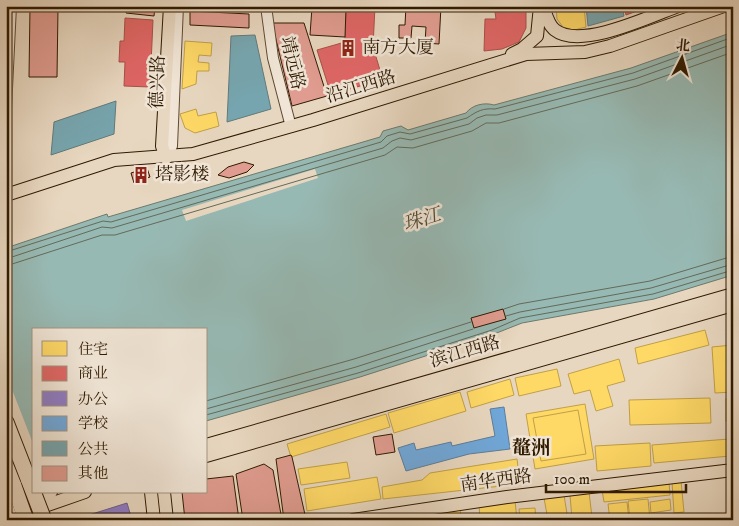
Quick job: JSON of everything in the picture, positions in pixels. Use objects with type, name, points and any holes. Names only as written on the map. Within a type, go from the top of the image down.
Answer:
[{"type":"highway","points":[[6,422],[32,489]]},
{"type":"highway","points":[[6,466],[26,520]]},
{"type":"highway","points":[[34,494],[44,520]]},
{"type":"main road","points":[[166,158],[162,146],[170,6]]},
{"type":"main road","points":[[542,6],[552,28],[557,32],[580,36],[606,31],[678,6]]},
{"type":"main road","points":[[492,64],[522,49],[533,41],[538,30],[542,6]]},
{"type":"main road","name":"沿江西路","points":[[7,195],[107,162],[193,154],[290,127],[526,54],[596,50],[724,6]]},
{"type":"main road","name":"滨江西路","points":[[208,444],[733,294]]},
{"type":"main road","name":"滨江西路","points":[[208,455],[733,305]]},
{"type":"main road","name":"南华西路","points":[[353,520],[507,497],[733,470]]},
{"type":"main road","points":[[6,509],[46,494]]},
{"type":"main road","points":[[6,520],[79,494]]},
{"type":"main road","points":[[151,494],[154,520]]},
{"type":"main road","points":[[164,494],[167,520]]},
{"type":"main road","points":[[6,504],[12,520]]},
{"type":"street","points":[[6,109],[11,6]]},
{"type":"street","name":"德兴路","points":[[166,158],[172,146],[178,6]]},
{"type":"street","name":"靖远路","points":[[266,6],[269,39],[290,127]]},
{"type":"street","points":[[6,191],[7,195]]},
{"type":"water","name":"珠江","points":[[733,32],[733,275],[654,299],[522,323],[494,334],[360,377],[208,420],[208,328],[32,328],[32,475],[6,483],[6,248],[107,214],[108,217],[380,137],[383,131],[401,126],[408,130],[466,113],[478,105],[494,105],[631,68]]},
{"type":"pier","points":[[315,169],[318,178],[186,221],[182,210]]},
{"type":"pier","points":[[6,374],[32,441],[32,475],[6,483]]},
{"type":"building: 住宅","points":[[556,6],[584,6],[586,27],[574,30],[563,27],[557,19]]},
{"type":"building: 住宅","points":[[185,41],[212,43],[211,56],[199,55],[198,62],[209,63],[209,71],[197,71],[196,84],[182,89]]},
{"type":"building: 住宅","points":[[196,109],[198,116],[216,112],[219,126],[195,133],[185,128],[180,114]]},
{"type":"building: 住宅","points":[[705,330],[709,345],[638,364],[635,348]]},
{"type":"building: 住宅","points":[[733,345],[733,392],[715,393],[712,347]]},
{"type":"building: 住宅","points":[[619,359],[625,381],[607,386],[613,406],[596,411],[590,390],[574,394],[568,374]]},
{"type":"building: 住宅","points":[[557,369],[561,386],[519,396],[515,378]]},
{"type":"building: 住宅","points":[[510,379],[514,395],[471,408],[467,392]]},
{"type":"building: 住宅","points":[[460,392],[466,411],[394,433],[388,413]]},
{"type":"building: 住宅","points":[[710,398],[711,423],[630,425],[629,400]]},
{"type":"building: 住宅","points":[[726,399],[733,399],[733,421],[726,421]]},
{"type":"building: 住宅","points":[[585,404],[594,459],[535,469],[526,414]]},
{"type":"building: 住宅","points":[[578,410],[586,454],[541,461],[533,418]]},
{"type":"building: 住宅","points":[[386,414],[390,427],[291,457],[287,444]]},
{"type":"building: 住宅","points":[[729,439],[730,456],[654,463],[652,445]]},
{"type":"building: 住宅","points":[[650,443],[651,466],[597,471],[595,446]]},
{"type":"building: 住宅","points":[[517,459],[520,484],[383,499],[382,487],[422,480],[430,473]]},
{"type":"building: 住宅","points":[[347,462],[350,478],[301,485],[298,469]]},
{"type":"building: 住宅","points":[[377,477],[381,499],[307,511],[304,489]]},
{"type":"building: 住宅","points":[[681,481],[684,512],[674,513],[672,482]]},
{"type":"building: 住宅","points":[[669,482],[670,495],[604,502],[602,490]]},
{"type":"building: 住宅","points":[[589,492],[592,517],[572,519],[570,495]]},
{"type":"building: 住宅","points":[[564,495],[568,520],[548,520],[544,498]]},
{"type":"building: 住宅","points":[[648,499],[650,520],[630,520],[628,501]]},
{"type":"building: 住宅","points":[[670,499],[671,510],[651,513],[650,502]]},
{"type":"building: 住宅","points":[[515,501],[517,520],[480,520],[479,504]]},
{"type":"building: 住宅","points":[[627,502],[629,520],[610,520],[608,504]]},
{"type":"building: 住宅","points":[[460,508],[461,517],[419,520],[421,514]]},
{"type":"building: 住宅","points":[[535,508],[536,520],[520,520],[519,509]]},
{"type":"building: 商业","name":"南方大厦","points":[[346,6],[375,6],[373,47],[380,70],[378,81],[339,92],[328,85],[317,50],[345,42]]},
{"type":"building: 商业","points":[[624,6],[651,6],[626,15]]},
{"type":"building: 商业","points":[[526,11],[526,28],[519,42],[502,49],[484,51],[485,19],[496,19],[495,12]]},
{"type":"building: 商业","points":[[125,18],[153,20],[150,87],[124,86],[125,62],[119,62],[120,41],[124,41]]},
{"type":"building: 办公","points":[[127,503],[132,520],[73,520]]},
{"type":"building: 学校","points":[[504,407],[510,449],[469,454],[406,471],[398,448],[414,443],[416,450],[451,442],[452,446],[495,436],[490,409]]},
{"type":"building: 公共","points":[[586,6],[622,6],[624,16],[588,26]]},
{"type":"building: 公共","points":[[255,35],[271,109],[227,122],[231,36]]},
{"type":"building: 公共","points":[[116,101],[114,134],[51,155],[54,122]]},
{"type":"building: 其他","points":[[127,6],[155,6],[154,16],[126,13]]},
{"type":"building: 其他","points":[[406,6],[441,6],[439,44],[425,43],[426,27],[412,26],[411,38],[399,38],[399,25],[405,25]]},
{"type":"building: 其他","points":[[30,7],[58,8],[57,77],[29,77]]},
{"type":"building: 其他","points":[[312,7],[346,8],[345,37],[310,35]]},
{"type":"building: 其他","points":[[190,11],[249,14],[249,28],[190,25]]},
{"type":"building: 其他","points":[[272,23],[304,23],[327,96],[292,106]]},
{"type":"building: 其他","points":[[244,162],[254,165],[247,172],[229,178],[218,175],[228,167]]},
{"type":"building: 其他","name":"塔影楼","points":[[147,168],[150,177],[134,183],[131,173]]},
{"type":"building: 其他","points":[[503,309],[506,319],[474,328],[471,318]]},
{"type":"building: 其他","points":[[392,434],[395,452],[376,455],[373,437]]},
{"type":"building: 其他","points":[[291,455],[306,519],[284,520],[276,459]]},
{"type":"building: 其他","points":[[264,464],[273,470],[282,520],[243,520],[236,474]]},
{"type":"building: 其他","points":[[233,476],[239,520],[185,520],[182,494],[208,494],[208,479]]},
{"type":"place","name":"南方大厦","points":[[348,48]]},
{"type":"place","name":"塔影楼","points":[[141,175]]},
{"type":"district","name":"鼇洲","points":[[531,448]]}]
